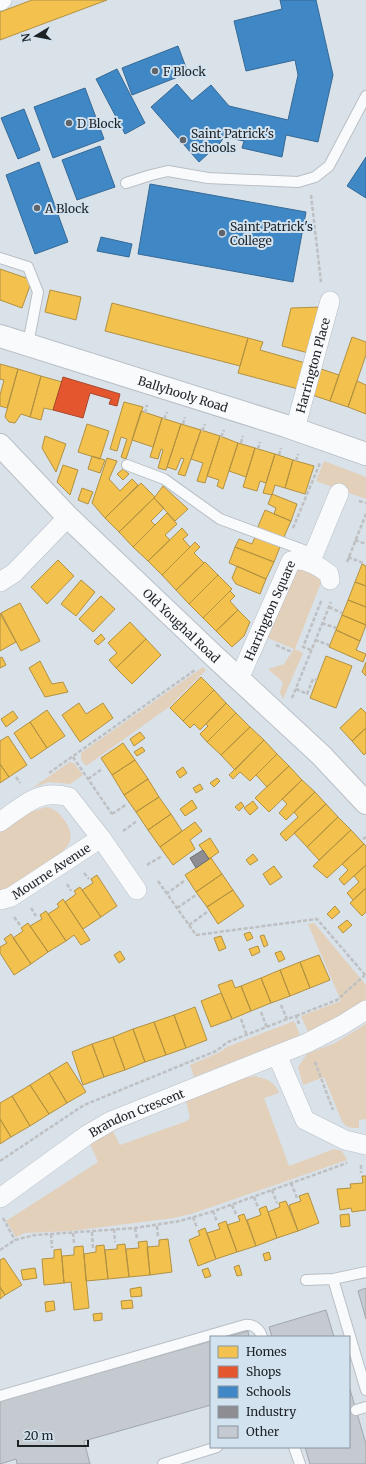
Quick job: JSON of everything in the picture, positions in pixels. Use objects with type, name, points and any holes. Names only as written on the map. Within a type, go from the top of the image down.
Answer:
[{"type":"street","name":"Harrington Place","points":[[295,429],[330,301]]},
{"type":"street","name":"Ballyhooly Road","points":[[0,336],[295,429],[366,454]]},
{"type":"street","name":"Old Youghal Road","points":[[0,445],[68,517],[214,656],[321,755],[366,803]]},
{"type":"street","points":[[312,559],[339,493]]},
{"type":"street","points":[[0,582],[14,573],[68,517]]},
{"type":"street","name":"Harrington Square","points":[[239,679],[291,561],[312,559],[329,574],[330,580]]},
{"type":"street","name":"Mourne Avenue","points":[[0,822],[42,795],[50,793],[69,797],[101,838],[136,890]]},
{"type":"street","name":"Mourne Avenue","points":[[0,900],[11,897],[101,838]]},
{"type":"street","name":"Brandon Crescent","points":[[5,1202],[87,1135],[112,1121],[307,1043],[342,1025],[366,1010]]},
{"type":"street","points":[[277,1055],[305,1120],[345,1140],[366,1145]]},
{"type":"lane","points":[[126,184],[151,175],[168,172],[208,178],[298,182],[310,179],[329,166],[366,96]]},
{"type":"lane","points":[[0,258],[28,267],[38,292],[28,344]]},
{"type":"lane","points":[[126,465],[164,479],[220,519],[287,544],[312,559]]},
{"type":"lane","points":[[306,1280],[333,1279],[366,1272]]},
{"type":"lane","points":[[333,1279],[350,1336]]},
{"type":"lane","points":[[0,1396],[245,1325],[250,1324],[256,1327],[261,1336]]},
{"type":"lane","points":[[350,1336],[366,1390]]},
{"type":"lane","points":[[163,1464],[213,1448]]},
{"type":"lane","points":[[294,1448],[300,1464]]},
{"type":"path","points":[[310,179],[320,279],[330,301]]},
{"type":"path","points":[[287,544],[321,462]]},
{"type":"path","points":[[361,525],[366,527]]},
{"type":"path","points":[[355,540],[366,544]]},
{"type":"path","points":[[348,557],[363,563]]},
{"type":"path","points":[[311,650],[303,647],[330,580]]},
{"type":"path","points":[[329,607],[342,613]]},
{"type":"path","points":[[322,623],[336,628]]},
{"type":"path","points":[[315,640],[330,646]]},
{"type":"path","points":[[44,776],[73,757],[214,656]]},
{"type":"path","points":[[296,689],[307,694],[313,679],[317,680]]},
{"type":"path","points":[[73,757],[116,820]]},
{"type":"path","points":[[88,779],[102,769]]},
{"type":"path","points":[[112,814],[127,804]]},
{"type":"path","points":[[123,830],[137,821]]},
{"type":"path","points":[[120,825],[127,836]]},
{"type":"path","points":[[147,865],[162,856]]},
{"type":"path","points":[[143,860],[150,871]]},
{"type":"path","points":[[0,1161],[84,1104],[216,1051],[228,1042],[247,1036],[337,1000],[366,976],[317,919],[196,935],[154,876]]},
{"type":"path","points":[[166,894],[184,881]]},
{"type":"path","points":[[177,908],[196,895]]},
{"type":"path","points":[[189,925],[207,912]]},
{"type":"path","points":[[281,1005],[287,1019]]},
{"type":"path","points":[[261,1012],[267,1028]]},
{"type":"path","points":[[0,1250],[15,1240],[34,1235],[92,1232],[157,1226],[193,1217],[254,1197],[353,1161],[296,1016]]},
{"type":"path","points":[[241,1020],[247,1036]]},
{"type":"path","points":[[291,1183],[297,1198]]},
{"type":"path","points":[[272,1190],[277,1204]]},
{"type":"path","points":[[254,1197],[258,1207]]},
{"type":"path","points":[[5,1202],[3,1218],[15,1240]]},
{"type":"path","points":[[232,1204],[236,1214]]},
{"type":"path","points":[[213,1211],[217,1222]]},
{"type":"path","points":[[193,1217],[197,1228]]},
{"type":"path","points":[[157,1226],[158,1237]]},
{"type":"path","points":[[136,1228],[137,1238]]},
{"type":"path","points":[[114,1230],[115,1242]]},
{"type":"path","points":[[92,1232],[94,1248]]},
{"type":"path","points":[[73,1233],[74,1244]]},
{"type":"path","points":[[51,1234],[52,1248]]},
{"type":"shaded area","points":[[324,461],[366,477],[366,499],[316,481]]},
{"type":"shaded area","points":[[298,566],[320,577],[322,580],[295,649],[303,653],[283,699],[280,692],[283,682],[268,669],[284,664],[294,649],[263,636]]},
{"type":"shaded area","points":[[203,667],[206,670],[169,707],[86,766],[81,760],[81,753]]},
{"type":"shaded area","points":[[70,762],[74,763],[83,775],[70,784],[49,782],[32,788]]},
{"type":"shaded area","points":[[46,807],[57,812],[65,821],[70,831],[70,841],[66,847],[50,862],[0,893],[0,831],[31,812]]},
{"type":"shaded area","points":[[314,923],[366,985],[366,999],[347,1014],[308,1032],[301,1016],[341,1001],[308,924]]},
{"type":"shaded area","points":[[294,1021],[300,1035],[194,1077],[190,1065],[220,1052],[227,1047]]},
{"type":"shaded area","points":[[366,1024],[366,1119],[359,1120],[359,1128],[350,1128],[344,1124],[341,1119],[324,1077],[303,1085],[298,1067],[307,1054],[335,1043]]},
{"type":"shaded area","points":[[255,1076],[270,1082],[275,1086],[279,1093],[264,1098],[289,1166],[334,1149],[342,1151],[347,1160],[194,1213],[174,1218],[71,1231],[25,1233],[16,1237],[6,1221],[98,1162],[90,1144],[113,1131],[120,1145],[187,1121],[190,1118],[186,1101],[241,1079]]},
{"type":"building: Homes","points":[[32,0],[107,0],[0,40],[0,12]]},
{"type":"building: Homes","points":[[0,269],[32,280],[22,308],[0,300]]},
{"type":"building: Homes","points":[[50,290],[81,297],[76,320],[45,312]]},
{"type":"building: Homes","points":[[112,303],[248,338],[240,366],[105,331]]},
{"type":"building: Homes","points":[[322,307],[312,354],[282,346],[291,308]]},
{"type":"building: Homes","points":[[352,337],[366,342],[366,355],[348,407],[330,401]]},
{"type":"building: Homes","points":[[248,338],[263,342],[260,350],[309,364],[302,390],[238,373]]},
{"type":"building: Homes","points":[[0,364],[18,369],[7,408],[0,406],[0,395],[4,380],[0,379]]},
{"type":"building: Homes","points":[[18,369],[41,376],[30,417],[21,414],[15,423],[9,422],[5,417]]},
{"type":"building: Homes","points":[[321,369],[339,375],[330,401],[312,395]]},
{"type":"building: Homes","points":[[41,376],[62,382],[53,410],[44,408],[41,420],[30,417]]},
{"type":"building: Homes","points":[[357,381],[366,385],[366,414],[348,407]]},
{"type":"building: Homes","points":[[124,402],[143,407],[126,459],[121,457],[127,439],[121,437],[117,451],[110,449]]},
{"type":"building: Homes","points":[[141,411],[162,418],[153,447],[132,440]]},
{"type":"building: Homes","points":[[162,418],[181,424],[166,470],[158,468],[163,450],[161,449],[158,459],[150,457]]},
{"type":"building: Homes","points":[[87,424],[109,431],[100,459],[78,452]]},
{"type":"building: Homes","points":[[181,424],[201,430],[185,476],[178,474],[184,459],[181,458],[176,470],[167,467]]},
{"type":"building: Homes","points":[[201,430],[220,436],[205,483],[197,481],[203,463],[191,459]]},
{"type":"building: Homes","points":[[45,436],[66,444],[56,472],[42,448]]},
{"type":"building: Homes","points":[[220,436],[238,443],[223,489],[217,486],[219,480],[207,476]]},
{"type":"building: Homes","points":[[238,443],[255,448],[246,477],[229,471]]},
{"type":"building: Homes","points":[[255,448],[275,454],[266,483],[260,481],[257,491],[243,487]]},
{"type":"building: Homes","points":[[275,454],[293,460],[285,488],[275,485],[272,495],[263,493]]},
{"type":"building: Homes","points":[[92,456],[105,460],[100,473],[88,469]]},
{"type":"building: Homes","points":[[107,458],[117,461],[109,479],[120,491],[132,479],[138,485],[105,518],[92,503]]},
{"type":"building: Homes","points":[[293,460],[314,466],[305,494],[285,488]]},
{"type":"building: Homes","points":[[63,465],[78,470],[70,495],[57,482]]},
{"type":"building: Homes","points":[[123,469],[129,474],[123,480],[117,474]]},
{"type":"building: Homes","points":[[141,483],[155,497],[119,532],[105,518]]},
{"type":"building: Homes","points":[[163,486],[188,509],[175,521],[154,498]]},
{"type":"building: Homes","points":[[82,488],[93,492],[88,504],[78,500]]},
{"type":"building: Homes","points":[[272,494],[297,504],[291,521],[274,514],[276,508],[268,504]]},
{"type":"building: Homes","points":[[154,498],[164,508],[151,521],[155,525],[133,547],[119,532]]},
{"type":"building: Homes","points":[[265,510],[291,521],[283,539],[257,529]]},
{"type":"building: Homes","points":[[167,513],[177,524],[165,535],[170,540],[148,561],[133,547]]},
{"type":"building: Homes","points":[[182,528],[188,535],[183,539],[190,547],[162,575],[148,561]]},
{"type":"building: Homes","points":[[255,537],[280,547],[274,562],[235,547],[239,539],[252,544]]},
{"type":"building: Homes","points":[[195,542],[200,547],[194,553],[204,563],[176,590],[162,575]]},
{"type":"building: Homes","points":[[235,547],[274,562],[266,579],[229,563]]},
{"type":"building: Homes","points":[[58,560],[74,576],[47,604],[31,587]]},
{"type":"building: Homes","points":[[205,562],[218,575],[189,604],[176,590]]},
{"type":"building: Homes","points":[[362,564],[366,566],[366,586],[355,582]]},
{"type":"building: Homes","points":[[237,566],[266,579],[260,594],[236,584],[232,578]]},
{"type":"building: Homes","points":[[218,575],[232,589],[203,618],[189,604]]},
{"type":"building: Homes","points":[[81,580],[95,592],[76,616],[61,604]]},
{"type":"building: Homes","points":[[355,582],[366,586],[366,607],[348,600]]},
{"type":"building: Homes","points":[[230,591],[235,596],[230,601],[238,610],[216,631],[203,618]]},
{"type":"building: Homes","points":[[101,596],[115,609],[93,632],[79,619]]},
{"type":"building: Homes","points":[[348,600],[366,607],[366,625],[342,615]]},
{"type":"building: Homes","points":[[20,603],[40,641],[21,651],[1,613]]},
{"type":"building: Homes","points":[[238,610],[250,622],[244,636],[232,647],[216,631]]},
{"type":"building: Homes","points":[[0,613],[16,642],[0,651]]},
{"type":"building: Homes","points":[[342,615],[366,625],[360,641],[336,630]]},
{"type":"building: Homes","points":[[130,622],[146,639],[116,668],[109,660],[117,653],[108,643]]},
{"type":"building: Homes","points":[[336,630],[360,641],[356,650],[366,654],[363,662],[329,647]]},
{"type":"building: Homes","points":[[101,634],[105,639],[98,645],[94,641]]},
{"type":"building: Homes","points":[[146,639],[161,655],[132,684],[116,668]]},
{"type":"building: Homes","points":[[326,656],[352,666],[336,708],[310,698]]},
{"type":"building: Homes","points":[[2,657],[6,665],[0,668],[0,658]]},
{"type":"building: Homes","points":[[40,661],[52,684],[63,682],[68,692],[45,697],[29,668]]},
{"type":"building: Homes","points":[[366,662],[366,676],[362,672]]},
{"type":"building: Homes","points":[[201,677],[214,690],[183,721],[170,708]]},
{"type":"building: Homes","points":[[214,690],[226,703],[200,730],[194,724],[190,728],[183,721]]},
{"type":"building: Homes","points":[[79,703],[86,714],[103,703],[113,718],[80,742],[62,715]]},
{"type":"building: Homes","points":[[226,703],[236,713],[207,742],[200,734],[208,726],[206,724]]},
{"type":"building: Homes","points":[[361,708],[366,713],[366,728],[352,741],[340,728]]},
{"type":"building: Homes","points":[[47,710],[65,736],[47,748],[30,722]]},
{"type":"building: Homes","points":[[13,711],[18,718],[6,727],[1,719]]},
{"type":"building: Homes","points":[[236,713],[250,727],[221,755],[207,742]]},
{"type":"building: Homes","points":[[30,722],[47,748],[31,759],[14,733]]},
{"type":"building: Homes","points":[[250,727],[264,740],[235,770],[221,755]]},
{"type":"building: Homes","points":[[366,728],[366,753],[364,755],[352,741]]},
{"type":"building: Homes","points":[[140,732],[145,738],[134,746],[130,739]]},
{"type":"building: Homes","points":[[8,736],[27,765],[9,777],[0,764],[0,741]]},
{"type":"building: Homes","points":[[264,740],[277,754],[250,781],[240,772],[233,779],[229,775]]},
{"type":"building: Homes","points":[[123,743],[135,760],[112,775],[101,758]]},
{"type":"building: Homes","points":[[142,747],[145,751],[137,756],[134,752]]},
{"type":"building: Homes","points":[[277,754],[289,766],[267,787],[256,775]]},
{"type":"building: Homes","points":[[135,760],[148,779],[124,795],[112,775]]},
{"type":"building: Homes","points":[[0,764],[9,777],[0,783]]},
{"type":"building: Homes","points":[[289,766],[302,780],[269,812],[255,798]]},
{"type":"building: Homes","points":[[183,767],[187,773],[180,778],[176,772]]},
{"type":"building: Homes","points":[[217,778],[220,781],[214,787],[210,783]]},
{"type":"building: Homes","points":[[148,779],[159,797],[136,812],[124,795]]},
{"type":"building: Homes","points":[[302,780],[315,792],[286,820],[279,813],[287,804],[282,799]]},
{"type":"building: Homes","points":[[200,784],[203,789],[196,793],[193,788]]},
{"type":"building: Homes","points":[[315,792],[326,804],[286,841],[280,834],[298,817],[294,812]]},
{"type":"building: Homes","points":[[159,797],[171,814],[148,830],[136,812]]},
{"type":"building: Homes","points":[[192,800],[197,808],[185,816],[180,809]]},
{"type":"building: Homes","points":[[253,801],[258,808],[250,815],[244,808]]},
{"type":"building: Homes","points":[[241,802],[244,806],[239,811],[235,807]]},
{"type":"building: Homes","points":[[326,804],[338,817],[307,847],[294,833]]},
{"type":"building: Homes","points":[[171,814],[182,831],[160,847],[148,830]]},
{"type":"building: Homes","points":[[338,817],[351,830],[319,860],[307,847]]},
{"type":"building: Homes","points":[[195,822],[202,831],[190,840],[195,849],[173,865],[160,847]]},
{"type":"building: Homes","points":[[351,830],[364,844],[327,878],[313,866]]},
{"type":"building: Homes","points":[[210,838],[219,852],[209,859],[199,845]]},
{"type":"building: Homes","points":[[364,844],[366,846],[366,865],[344,885],[339,879],[348,870],[342,864]]},
{"type":"building: Homes","points":[[253,854],[258,860],[250,865],[246,860]]},
{"type":"building: Homes","points":[[211,858],[222,874],[196,892],[185,875]]},
{"type":"building: Homes","points":[[366,865],[366,888],[353,900],[347,893],[359,882],[354,876]]},
{"type":"building: Homes","points":[[274,866],[282,877],[270,885],[263,874]]},
{"type":"building: Homes","points":[[222,874],[233,890],[207,907],[196,892]]},
{"type":"building: Homes","points":[[97,875],[117,906],[101,917],[82,890],[93,883],[91,879]]},
{"type":"building: Homes","points":[[80,887],[101,917],[83,929],[65,902],[76,894],[74,891]]},
{"type":"building: Homes","points":[[366,888],[366,912],[362,916],[350,903]]},
{"type":"building: Homes","points":[[233,890],[244,906],[218,924],[207,907]]},
{"type":"building: Homes","points":[[63,899],[90,940],[81,945],[74,935],[66,941],[48,914],[59,907],[57,904]]},
{"type":"building: Homes","points":[[335,906],[340,912],[332,919],[327,914]]},
{"type":"building: Homes","points":[[46,911],[66,941],[48,952],[30,926],[42,919],[40,915]]},
{"type":"building: Homes","points":[[347,920],[352,925],[343,933],[338,927]]},
{"type":"building: Homes","points":[[28,923],[48,952],[31,964],[13,938],[23,931],[21,928]]},
{"type":"building: Homes","points":[[250,932],[253,938],[247,941],[244,934]]},
{"type":"building: Homes","points":[[11,934],[31,964],[14,975],[0,953],[0,947],[7,943],[4,939]]},
{"type":"building: Homes","points":[[264,935],[268,945],[264,947],[260,936]]},
{"type":"building: Homes","points":[[221,936],[226,948],[219,951],[214,938]]},
{"type":"building: Homes","points":[[258,946],[260,952],[252,956],[249,949]]},
{"type":"building: Homes","points":[[120,951],[125,959],[119,963],[114,955]]},
{"type":"building: Homes","points":[[281,951],[285,959],[279,962],[275,953]]},
{"type":"building: Homes","points":[[319,955],[330,980],[310,988],[300,962]]},
{"type":"building: Homes","points":[[300,962],[310,988],[290,996],[280,970]]},
{"type":"building: Homes","points":[[280,970],[290,996],[271,1003],[261,978]]},
{"type":"building: Homes","points":[[261,978],[271,1003],[251,1011],[241,986]]},
{"type":"building: Homes","points":[[232,980],[235,988],[241,986],[251,1011],[232,1019],[218,985]]},
{"type":"building: Homes","points":[[221,993],[232,1019],[211,1027],[201,1001]]},
{"type":"building: Homes","points":[[195,1007],[207,1040],[186,1048],[174,1015]]},
{"type":"building: Homes","points":[[174,1015],[186,1048],[166,1055],[154,1022]]},
{"type":"building: Homes","points":[[154,1022],[166,1055],[145,1062],[133,1029]]},
{"type":"building: Homes","points":[[133,1029],[145,1062],[125,1070],[113,1037]]},
{"type":"building: Homes","points":[[113,1037],[125,1070],[104,1077],[92,1044]]},
{"type":"building: Homes","points":[[92,1044],[104,1077],[83,1085],[72,1052]]},
{"type":"building: Homes","points":[[67,1062],[86,1092],[67,1103],[49,1073]]},
{"type":"building: Homes","points":[[49,1073],[67,1103],[49,1114],[30,1085]]},
{"type":"building: Homes","points":[[30,1085],[49,1114],[30,1126],[12,1096]]},
{"type":"building: Homes","points":[[12,1096],[30,1126],[11,1137],[0,1119],[0,1103]]},
{"type":"building: Homes","points":[[0,1119],[11,1137],[0,1144]]},
{"type":"building: Homes","points":[[362,1176],[366,1176],[366,1210],[352,1212],[351,1208],[340,1210],[337,1189],[351,1188],[350,1184],[363,1183]]},
{"type":"building: Homes","points":[[308,1193],[319,1223],[298,1231],[289,1205],[301,1201],[299,1196]]},
{"type":"building: Homes","points":[[286,1201],[298,1231],[277,1238],[268,1212],[280,1207],[279,1203]]},
{"type":"building: Homes","points":[[266,1206],[277,1238],[256,1246],[247,1220],[261,1215],[259,1209]]},
{"type":"building: Homes","points":[[244,1214],[256,1246],[237,1252],[227,1225],[240,1221],[238,1216]]},
{"type":"building: Homes","points":[[349,1214],[350,1226],[341,1227],[340,1215]]},
{"type":"building: Homes","points":[[226,1221],[237,1252],[216,1259],[207,1233],[220,1229],[218,1224]]},
{"type":"building: Homes","points":[[205,1228],[216,1259],[198,1266],[189,1240],[200,1235],[198,1231]]},
{"type":"building: Homes","points":[[168,1239],[172,1272],[150,1275],[147,1247],[159,1246],[159,1240]]},
{"type":"building: Homes","points":[[147,1241],[150,1275],[129,1277],[126,1249],[139,1248],[138,1242]]},
{"type":"building: Homes","points":[[125,1244],[129,1277],[108,1279],[105,1250],[117,1249],[117,1245]]},
{"type":"building: Homes","points":[[104,1245],[108,1279],[86,1281],[84,1254],[96,1252],[96,1246]]},
{"type":"building: Homes","points":[[83,1246],[89,1308],[74,1310],[71,1282],[64,1283],[62,1256],[74,1255],[74,1247]]},
{"type":"building: Homes","points":[[61,1249],[64,1283],[44,1285],[42,1259],[54,1258],[54,1250]]},
{"type":"building: Homes","points":[[269,1252],[271,1259],[265,1261],[263,1254]]},
{"type":"building: Homes","points":[[4,1258],[22,1285],[5,1295],[0,1287],[0,1260]]},
{"type":"building: Homes","points":[[239,1265],[242,1275],[237,1276],[234,1267]]},
{"type":"building: Homes","points":[[35,1268],[37,1278],[23,1280],[21,1270]]},
{"type":"building: Homes","points":[[208,1268],[211,1276],[205,1278],[202,1270]]},
{"type":"building: Homes","points":[[0,1287],[5,1295],[0,1299]]},
{"type":"building: Homes","points":[[141,1287],[142,1296],[131,1297],[130,1289]]},
{"type":"building: Homes","points":[[132,1300],[133,1308],[122,1309],[121,1301]]},
{"type":"building: Homes","points":[[54,1301],[55,1310],[46,1312],[45,1302]]},
{"type":"building: Homes","points":[[102,1313],[102,1320],[94,1321],[93,1314]]},
{"type":"building: Shops","points":[[63,377],[120,394],[117,406],[109,404],[111,399],[90,393],[83,418],[53,410]]},
{"type":"building: Schools","points":[[280,0],[316,0],[333,75],[318,142],[286,135],[282,157],[242,148],[244,141],[224,137],[220,143],[199,162],[151,107],[177,84],[192,101],[211,85],[229,106],[288,120],[298,75],[295,60],[246,71],[234,21],[282,9]]},
{"type":"building: Schools","name":"F Block","points":[[178,46],[188,73],[132,95],[122,68]]},
{"type":"building: Schools","points":[[117,69],[145,123],[125,134],[96,79]]},
{"type":"building: Schools","name":"D Block","points":[[85,88],[104,139],[53,158],[34,107]]},
{"type":"building: Schools","points":[[24,109],[40,150],[18,159],[1,118]]},
{"type":"building: Schools","points":[[100,146],[115,187],[77,200],[62,160]]},
{"type":"building: Schools","points":[[366,157],[366,198],[347,186]]},
{"type":"building: Schools","name":"A Block","points":[[39,162],[68,242],[35,254],[6,175]]},
{"type":"building: Schools","name":"Saint Patrick's College","points":[[150,184],[306,212],[293,282],[138,254]]},
{"type":"building: Schools","points":[[101,237],[132,244],[129,257],[97,251]]},
{"type":"building: Industry","points":[[203,850],[209,859],[196,868],[190,858]]},
{"type":"building: Other","points":[[366,1288],[366,1319],[358,1291]]},
{"type":"building: Other","points":[[326,1310],[334,1336],[272,1336],[269,1327]]},
{"type":"building: Other","points":[[248,1331],[249,1336],[230,1336]]},
{"type":"building: Other","points":[[210,1341],[210,1405],[84,1441],[90,1464],[17,1464],[16,1459],[0,1464],[0,1401]]},
{"type":"building: Other","points":[[350,1389],[366,1444],[366,1464],[310,1464],[305,1448],[350,1448]]},
{"type":"place","name":"F Block","points":[[155,71]]},
{"type":"place","name":"D Block","points":[[69,123]]},
{"type":"place","name":"Saint Patrick's Schools","points":[[183,140]]},
{"type":"place","name":"A Block","points":[[37,208]]},
{"type":"place","name":"Saint Patrick's College","points":[[222,233]]}]
